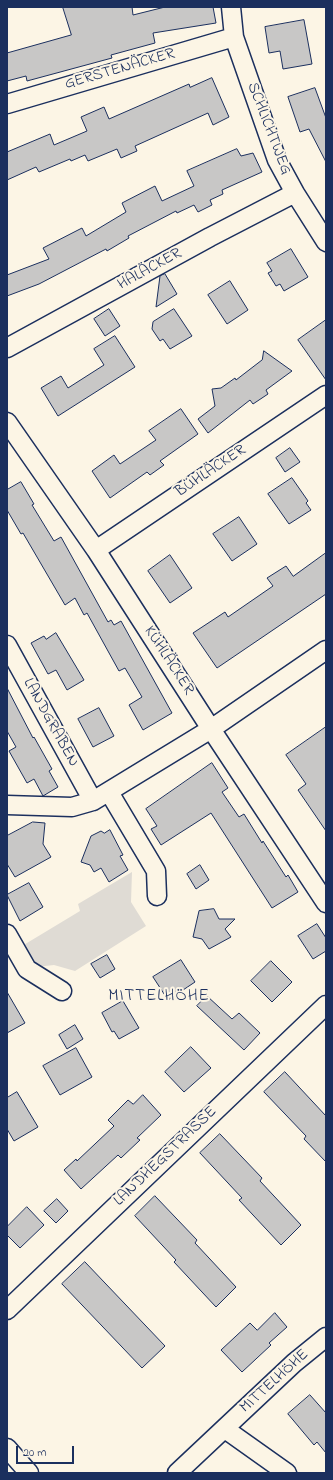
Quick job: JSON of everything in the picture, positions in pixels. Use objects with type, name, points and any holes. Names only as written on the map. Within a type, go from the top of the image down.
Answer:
[{"type":"street","name":"SCHLICHTWEG","points":[[231,7],[234,37],[277,160],[294,193],[326,242]]},
{"type":"street","name":"GERSTENÄCKER","points":[[7,104],[234,37]]},
{"type":"street","name":"HALÄCKER","points":[[7,348],[210,237],[294,193]]},
{"type":"street","name":"BÜHLÄCKER","points":[[96,550],[326,395]]},
{"type":"street","name":"KÜHLÄCKER","points":[[7,422],[96,550],[326,902]]},
{"type":"street","name":"LANDGRABEN","points":[[7,645],[92,801]]},
{"type":"street","points":[[7,805],[72,807],[92,801],[110,792],[212,729],[326,650]]},
{"type":"street","points":[[110,792],[156,871],[157,896]]},
{"type":"street","points":[[7,934],[27,968],[62,991]]},
{"type":"street","name":"LANDHEGSTRASSE","points":[[7,1310],[326,1005]]},
{"type":"street","name":"MITTELHÖHE","points":[[177,1473],[294,1363],[326,1337]]},
{"type":"street","name":"MITTELHÖHE","points":[[225,1428],[287,1473]]},
{"type":"street","points":[[7,1448],[29,1473]]},
{"type":"shaded area","points":[[132,872],[131,902],[146,926],[75,971],[54,965],[36,967],[22,946],[80,911],[78,904]]},
{"type":"building","points":[[63,7],[132,7],[133,15],[165,7],[213,7],[216,23],[153,33],[155,43],[111,55],[112,58],[27,81],[26,76],[7,81],[7,53],[71,35]]},
{"type":"building","points":[[304,20],[312,64],[283,69],[280,51],[269,53],[265,27]]},
{"type":"building","points":[[212,78],[229,117],[213,125],[208,113],[135,146],[137,151],[121,158],[117,149],[88,161],[85,155],[71,161],[70,159],[39,172],[36,167],[7,180],[7,152],[50,134],[54,145],[87,131],[81,117],[104,107],[109,119],[189,84],[190,87]]},
{"type":"building","points":[[315,88],[326,118],[326,162],[309,129],[300,132],[288,97]]},
{"type":"building","points":[[237,149],[241,156],[253,153],[262,172],[222,190],[223,194],[210,200],[212,205],[198,212],[194,205],[177,213],[176,211],[128,236],[129,238],[107,251],[106,249],[39,284],[7,296],[7,275],[49,259],[43,248],[82,228],[86,236],[126,212],[122,203],[155,186],[162,201],[194,186],[187,171]]},
{"type":"building","points":[[291,249],[308,277],[284,291],[280,284],[276,286],[268,273],[272,271],[267,263]]},
{"type":"building","points":[[165,274],[177,294],[156,307],[160,276]]},
{"type":"building","points":[[230,281],[248,310],[227,324],[208,295]]},
{"type":"building","points":[[109,309],[120,326],[105,336],[94,319]]},
{"type":"building","points":[[174,309],[192,336],[170,349],[163,339],[160,341],[152,329],[153,322]]},
{"type":"building","points":[[326,320],[326,380],[298,340]]},
{"type":"building","points":[[115,336],[135,367],[58,416],[41,388],[61,376],[68,388],[104,365],[94,349]]},
{"type":"building","points":[[264,351],[292,371],[266,390],[268,394],[253,404],[250,400],[208,433],[198,419],[215,406],[212,389],[221,388],[235,378],[236,380],[262,360]]},
{"type":"building","points":[[181,409],[198,434],[160,461],[164,465],[150,475],[147,472],[110,498],[92,471],[114,455],[120,464],[156,440],[149,431]]},
{"type":"building","points":[[290,448],[300,462],[285,472],[276,458]]},
{"type":"building","points":[[292,478],[308,501],[306,503],[311,510],[289,524],[268,494]]},
{"type":"building","points":[[21,482],[34,504],[32,505],[54,541],[61,537],[108,622],[111,620],[114,625],[121,621],[172,713],[143,730],[129,705],[142,697],[125,668],[119,671],[87,613],[84,615],[75,598],[65,605],[23,533],[21,534],[7,510],[7,490]]},
{"type":"building","points":[[239,517],[257,544],[232,561],[213,534]]},
{"type":"building","points":[[326,553],[326,594],[217,668],[193,633],[225,612],[228,617],[273,586],[267,578],[286,566],[293,576]]},
{"type":"building","points":[[170,555],[192,588],[170,603],[148,571]]},
{"type":"building","points":[[56,633],[84,680],[67,690],[56,670],[48,674],[31,643],[44,636],[46,639]]},
{"type":"building","points":[[7,688],[33,738],[34,737],[52,769],[49,771],[58,787],[43,796],[34,779],[27,783],[9,751],[16,747],[7,731]]},
{"type":"building","points":[[99,708],[114,736],[93,747],[78,719]]},
{"type":"building","points":[[326,727],[326,831],[298,790],[306,784],[286,755]]},
{"type":"building","points":[[212,763],[228,788],[222,792],[239,817],[244,814],[262,843],[263,841],[286,877],[288,875],[298,892],[272,908],[211,813],[161,845],[151,829],[157,826],[146,809]]},
{"type":"building","points":[[33,822],[45,823],[43,844],[51,857],[15,877],[7,864],[7,836]]},
{"type":"building","points":[[110,830],[123,855],[120,856],[128,870],[109,882],[101,868],[94,872],[90,865],[81,862],[91,836],[101,831],[104,833]]},
{"type":"building","points":[[200,865],[209,880],[196,889],[187,874]]},
{"type":"building","points":[[29,883],[43,907],[20,921],[7,895]]},
{"type":"building","points":[[214,909],[219,919],[235,919],[225,929],[231,937],[209,949],[202,939],[193,937],[199,911]]},
{"type":"building","points":[[317,924],[326,938],[326,951],[313,959],[298,936]]},
{"type":"building","points":[[107,955],[115,969],[100,978],[91,964]]},
{"type":"building","points":[[181,960],[195,982],[168,1000],[153,977]]},
{"type":"building","points":[[271,961],[292,982],[272,1002],[251,981]]},
{"type":"building","points":[[7,992],[25,1023],[7,1033]]},
{"type":"building","points":[[207,996],[232,1019],[239,1013],[260,1033],[244,1050],[197,1006]]},
{"type":"building","points":[[123,1001],[139,1028],[119,1039],[114,1031],[112,1032],[102,1013]]},
{"type":"building","points":[[75,1025],[83,1039],[67,1049],[59,1035]]},
{"type":"building","points":[[191,1047],[211,1068],[184,1092],[165,1072]]},
{"type":"building","points":[[76,1048],[92,1077],[60,1095],[43,1066]]},
{"type":"building","points":[[285,1072],[326,1116],[326,1162],[304,1139],[306,1136],[264,1092]]},
{"type":"building","points":[[17,1092],[38,1127],[14,1141],[7,1129],[7,1098]]},
{"type":"building","points":[[143,1095],[161,1115],[137,1138],[140,1140],[121,1158],[118,1155],[81,1189],[64,1170],[76,1159],[77,1161],[114,1126],[108,1120],[128,1100],[133,1104]]},
{"type":"building","points":[[220,1134],[262,1178],[260,1181],[301,1225],[281,1245],[239,1200],[242,1198],[200,1153]]},
{"type":"building","points":[[155,1196],[197,1240],[195,1243],[236,1287],[216,1307],[174,1262],[176,1260],[135,1216]]},
{"type":"building","points":[[57,1199],[68,1211],[56,1223],[44,1211]]},
{"type":"building","points":[[27,1207],[44,1225],[20,1248],[7,1235],[7,1227]]},
{"type":"building","points":[[85,1262],[165,1346],[142,1368],[62,1284]]},
{"type":"building","points":[[275,1313],[287,1327],[269,1343],[271,1345],[242,1372],[221,1350],[250,1323],[257,1330]]},
{"type":"building","points":[[310,1395],[326,1413],[326,1453],[317,1442],[314,1445],[288,1414]]},
{"type":"district","name":"MITTELHÖHE","points":[[159,997]]}]
